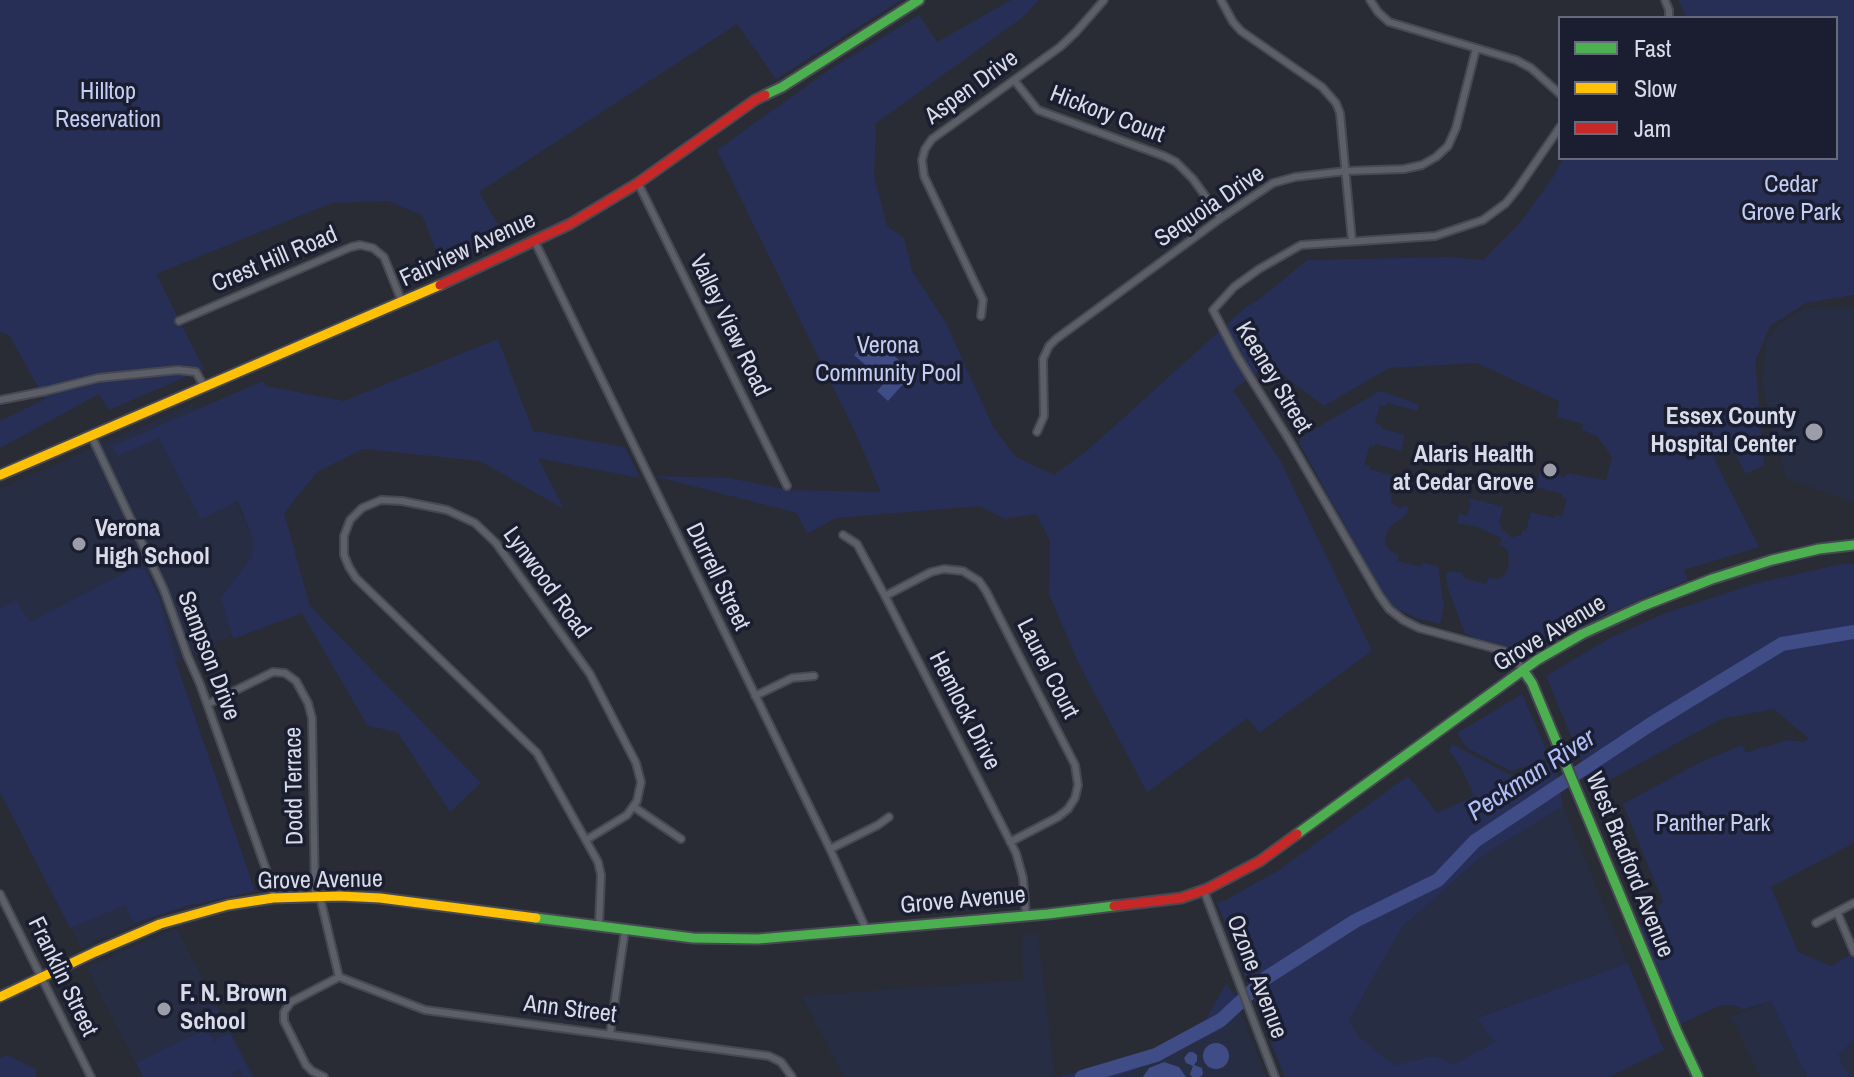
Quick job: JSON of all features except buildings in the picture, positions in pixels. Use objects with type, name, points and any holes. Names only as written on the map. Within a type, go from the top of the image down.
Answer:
[{"type":"street","name":"Fairview Avenue","points":[[0,475],[402,302],[570,224],[638,183],[755,100],[782,87],[919,0]]},
{"type":"street","name":"Aspen Drive","points":[[981,316],[983,300],[924,176],[922,160],[925,149],[932,139],[1060,47],[1104,0]]},
{"type":"street","points":[[1221,0],[1241,31],[1322,87],[1333,99],[1340,113],[1352,241]]},
{"type":"street","points":[[1370,0],[1389,22],[1516,60],[1531,68],[1558,92]]},
{"type":"street","name":"Sequoia Drive","points":[[1037,432],[1044,416],[1042,363],[1049,346],[1221,218],[1279,180],[1346,171],[1404,169],[1422,165],[1436,157],[1448,146],[1456,128],[1476,49]]},
{"type":"street","name":"Hickory Court","points":[[1014,80],[1038,110],[1176,162],[1193,179],[1221,218]]},
{"type":"street","name":"Keeney Street","points":[[1523,670],[1504,651],[1419,628],[1389,609],[1237,356],[1213,310],[1234,287],[1301,245],[1435,236],[1483,220],[1506,203],[1558,130]]},
{"type":"street","name":"Valley View Road","points":[[638,183],[787,486]]},
{"type":"street","name":"Durrell Street","points":[[535,242],[866,929]]},
{"type":"street","name":"Crest Hill Road","points":[[179,321],[360,245],[373,248],[384,257],[402,302]]},
{"type":"street","points":[[0,400],[98,378],[178,370],[196,372],[204,386]]},
{"type":"street","name":"Sampson Drive","points":[[91,435],[164,590],[208,704],[272,886],[273,898]]},
{"type":"street","name":"Lynwood Road","points":[[599,925],[601,875],[598,862],[537,753],[352,573],[344,555],[344,536],[350,520],[362,508],[388,499],[447,510],[466,518],[490,535],[590,674],[639,769],[641,789],[634,807]]},
{"type":"street","name":"Hemlock Drive","points":[[843,535],[857,544],[1010,842],[1021,868],[1026,916]]},
{"type":"street","name":"Grove Avenue","points":[[0,997],[160,924],[228,905],[273,898],[380,898],[693,938],[758,939],[1026,916],[1181,898],[1204,891],[1260,861],[1523,670],[1600,625],[1694,585],[1772,560],[1854,545]]},
{"type":"street","name":"Laurel Court","points":[[885,596],[931,572],[944,569],[963,571],[979,581],[1075,765],[1078,785],[1068,809],[1010,842]]},
{"type":"street","name":"West Bradford Avenue","points":[[1523,670],[1532,683],[1698,1077]]},
{"type":"street","name":"Dodd Terrace","points":[[208,704],[273,672],[285,673],[296,681],[308,703],[312,718],[317,897],[339,977]]},
{"type":"street","points":[[755,696],[792,678],[814,676]]},
{"type":"street","points":[[586,840],[623,818],[634,807],[681,839]]},
{"type":"street","points":[[830,849],[889,817]]},
{"type":"street","name":"Ozone Avenue","points":[[1204,891],[1275,1077]]},
{"type":"street","name":"Franklin Street","points":[[0,894],[91,1077]]},
{"type":"street","points":[[1816,923],[1854,903]]},
{"type":"street","points":[[1837,912],[1854,952]]},
{"type":"street","points":[[610,1034],[625,930]]},
{"type":"street","points":[[324,1077],[306,1065],[284,1021],[284,1012],[291,1002],[339,977]]},
{"type":"street","name":"Ann Street","points":[[339,977],[425,1010],[769,1056],[781,1062],[792,1077]]},
{"type":"shaded area","name":"Essex County Hospital Center","points":[[1854,307],[1854,503],[1786,478],[1762,385],[1766,341],[1778,325],[1805,308]]},
{"type":"shaded area","points":[[871,335],[913,373],[888,401],[877,391],[885,382],[854,355]]},
{"type":"shaded area","name":"Verona High School","points":[[192,404],[253,539],[252,556],[221,598],[232,635],[176,663],[255,891],[187,906],[81,948],[0,792],[0,489]]},
{"type":"shaded area","points":[[1563,806],[1628,963],[1478,1017],[1496,1041],[1454,1065],[1434,1056],[1394,1065],[1359,1037],[1349,1022],[1402,927],[1482,856]]},
{"type":"shaded area","name":"F. N. Brown School","points":[[177,929],[255,1077],[143,1077],[86,967]]},
{"type":"shaded area","points":[[1038,934],[1055,1077],[844,1077],[802,996],[1023,980],[1022,935]]},
{"type":"shaded area","points":[[1771,1001],[1807,1077],[1760,1077],[1730,1015]]},
{"type":"shaded area","points":[[1239,1009],[1266,1077],[1118,1077],[1221,1030]]},
{"type":"shaded area","points":[[1854,1040],[1854,1077],[1849,1077],[1837,1055]]},
{"type":"shaded area","points":[[1216,1043],[1225,1047],[1229,1056],[1225,1065],[1216,1069],[1207,1065],[1203,1056],[1207,1047]]},
{"type":"shaded area","points":[[1189,1052],[1197,1055],[1194,1065],[1202,1068],[1200,1077],[1190,1074],[1193,1066],[1186,1063],[1184,1058]]},
{"type":"shaded area","points":[[1164,1062],[1179,1067],[1186,1077],[1143,1077],[1149,1068]]},
{"type":"green space","name":"Hilltop Reservation","points":[[0,0],[901,0],[776,79],[737,24],[479,192],[505,237],[442,267],[422,215],[388,201],[332,203],[156,274],[204,369],[109,410],[99,394],[0,448],[0,421],[45,399],[9,335],[0,332]]},
{"type":"green space","points":[[1011,0],[1039,0],[1022,18],[876,123],[874,176],[887,226],[904,238],[912,271],[946,323],[993,427],[1016,457],[1054,475],[1088,450],[1246,307],[1307,260],[1450,257],[1483,260],[1520,223],[1562,160],[1838,160],[1838,16],[1686,16],[1678,0],[1854,0],[1854,295],[1806,303],[1770,326],[1755,362],[1764,465],[1746,474],[1734,452],[1713,457],[1759,547],[1684,570],[1688,580],[1574,629],[1525,658],[1507,647],[1465,633],[1448,589],[1446,575],[1449,571],[1463,573],[1464,578],[1486,584],[1488,578],[1499,579],[1505,575],[1509,556],[1507,549],[1500,545],[1501,538],[1478,527],[1457,523],[1459,514],[1467,516],[1470,498],[1503,507],[1499,524],[1501,530],[1512,538],[1526,531],[1531,512],[1562,517],[1567,499],[1562,494],[1536,487],[1540,471],[1565,477],[1567,473],[1606,480],[1612,457],[1597,436],[1582,430],[1583,424],[1557,417],[1559,401],[1477,363],[1389,368],[1324,406],[1269,364],[1233,390],[1281,462],[1372,651],[1259,733],[1248,718],[1147,792],[1079,664],[1049,594],[1050,541],[1036,514],[1005,519],[980,506],[836,518],[807,534],[797,513],[654,476],[729,478],[789,490],[881,492],[855,432],[717,150],[829,70],[919,15],[937,42]]},
{"type":"green space","points":[[498,339],[533,431],[625,447],[640,478],[538,458],[564,509],[480,461],[363,449],[317,472],[284,513],[310,606],[481,783],[450,812],[398,733],[367,725],[302,613],[233,639],[221,598],[252,556],[253,539],[238,501],[201,519],[159,438],[118,456],[112,446],[263,381],[266,386],[344,401]]},
{"type":"green space","points":[[1380,391],[1418,404],[1418,411],[1387,403],[1385,407],[1380,405],[1375,423],[1381,428],[1405,435],[1401,451],[1376,444],[1370,446],[1364,464],[1370,466],[1369,469],[1394,476],[1389,494],[1392,495],[1391,502],[1400,508],[1409,507],[1406,515],[1387,532],[1385,542],[1389,550],[1399,555],[1398,561],[1421,567],[1422,563],[1438,566],[1444,608],[1440,624],[1397,609],[1385,597],[1299,443],[1301,437]]},
{"type":"green space","name":"Panther Park","points":[[1840,564],[1854,564],[1854,843],[1771,887],[1798,952],[1831,966],[1854,953],[1854,1040],[1838,1055],[1849,1077],[1807,1077],[1771,1001],[1740,1010],[1733,1005],[1721,1005],[1680,1024],[1640,925],[1655,917],[1658,905],[1663,902],[1623,804],[1699,763],[1742,745],[1746,753],[1788,740],[1805,742],[1808,738],[1774,709],[1721,719],[1593,789],[1546,676],[1610,638],[1663,614],[1754,584]]},
{"type":"green space","name":"Verona High School","points":[[134,568],[145,569],[159,598],[176,662],[255,891],[187,906],[134,923],[126,905],[70,928],[0,792],[0,609],[16,600],[30,622]]},
{"type":"green space","points":[[1522,694],[1550,758],[1511,771],[1467,748],[1457,733]]},
{"type":"green space","points":[[1452,744],[1512,776],[1554,759],[1563,806],[1482,856],[1402,927],[1349,1021],[1359,1037],[1394,1065],[1434,1056],[1454,1064],[1495,1042],[1477,1018],[1628,963],[1664,1050],[1609,1077],[1285,1077],[1217,902],[1279,870],[1408,776],[1437,813],[1474,796],[1449,750]]},
{"type":"green space","points":[[1226,984],[1243,1005],[1221,1030],[1118,1077],[1059,1077],[1157,1050],[1206,1019]]},
{"type":"green space","points":[[216,1008],[226,1028],[214,1034],[204,1014]]},
{"type":"green space","points":[[207,1029],[215,1043],[216,1039],[230,1033],[252,1077],[244,1077],[239,1069],[230,1070],[233,1077],[143,1077],[136,1063]]},
{"type":"green space","points":[[7,1055],[36,1069],[36,1077],[0,1077],[0,1058]]},
{"type":"waterway","name":"Peckman River","points":[[1082,1077],[1156,1055],[1221,1020],[1266,978],[1355,921],[1438,880],[1475,841],[1651,724],[1782,644],[1854,632]]},
{"type":"traffic: fast","points":[[765,95],[919,0]]},
{"type":"traffic: fast","points":[[1297,834],[1537,660],[1582,634],[1712,579],[1772,560],[1854,545]]},
{"type":"traffic: fast","points":[[1523,670],[1532,683],[1698,1077]]},
{"type":"traffic: fast","points":[[536,918],[693,938],[758,939],[1114,906]]},
{"type":"traffic: slow","points":[[0,475],[440,285]]},
{"type":"traffic: slow","points":[[0,997],[160,924],[228,905],[273,898],[380,898],[536,918]]},
{"type":"traffic: jam","points":[[440,285],[570,224],[638,183],[765,95]]},
{"type":"traffic: jam","points":[[1114,906],[1181,898],[1207,889],[1260,861],[1297,834]]},
{"type":"place","name":"Essex County Hospital Center","points":[[1814,432]]},
{"type":"place","name":"Alaris Health at Cedar Grove","points":[[1550,470]]},
{"type":"place","name":"Verona High School","points":[[79,544]]},
{"type":"place","name":"F. N. Brown School","points":[[164,1009]]},
{"type":"park label","name":"Cedar Grove Park","points":[[1791,200]]},
{"type":"park label","name":"Verona Community Pool","points":[[888,361]]}]
